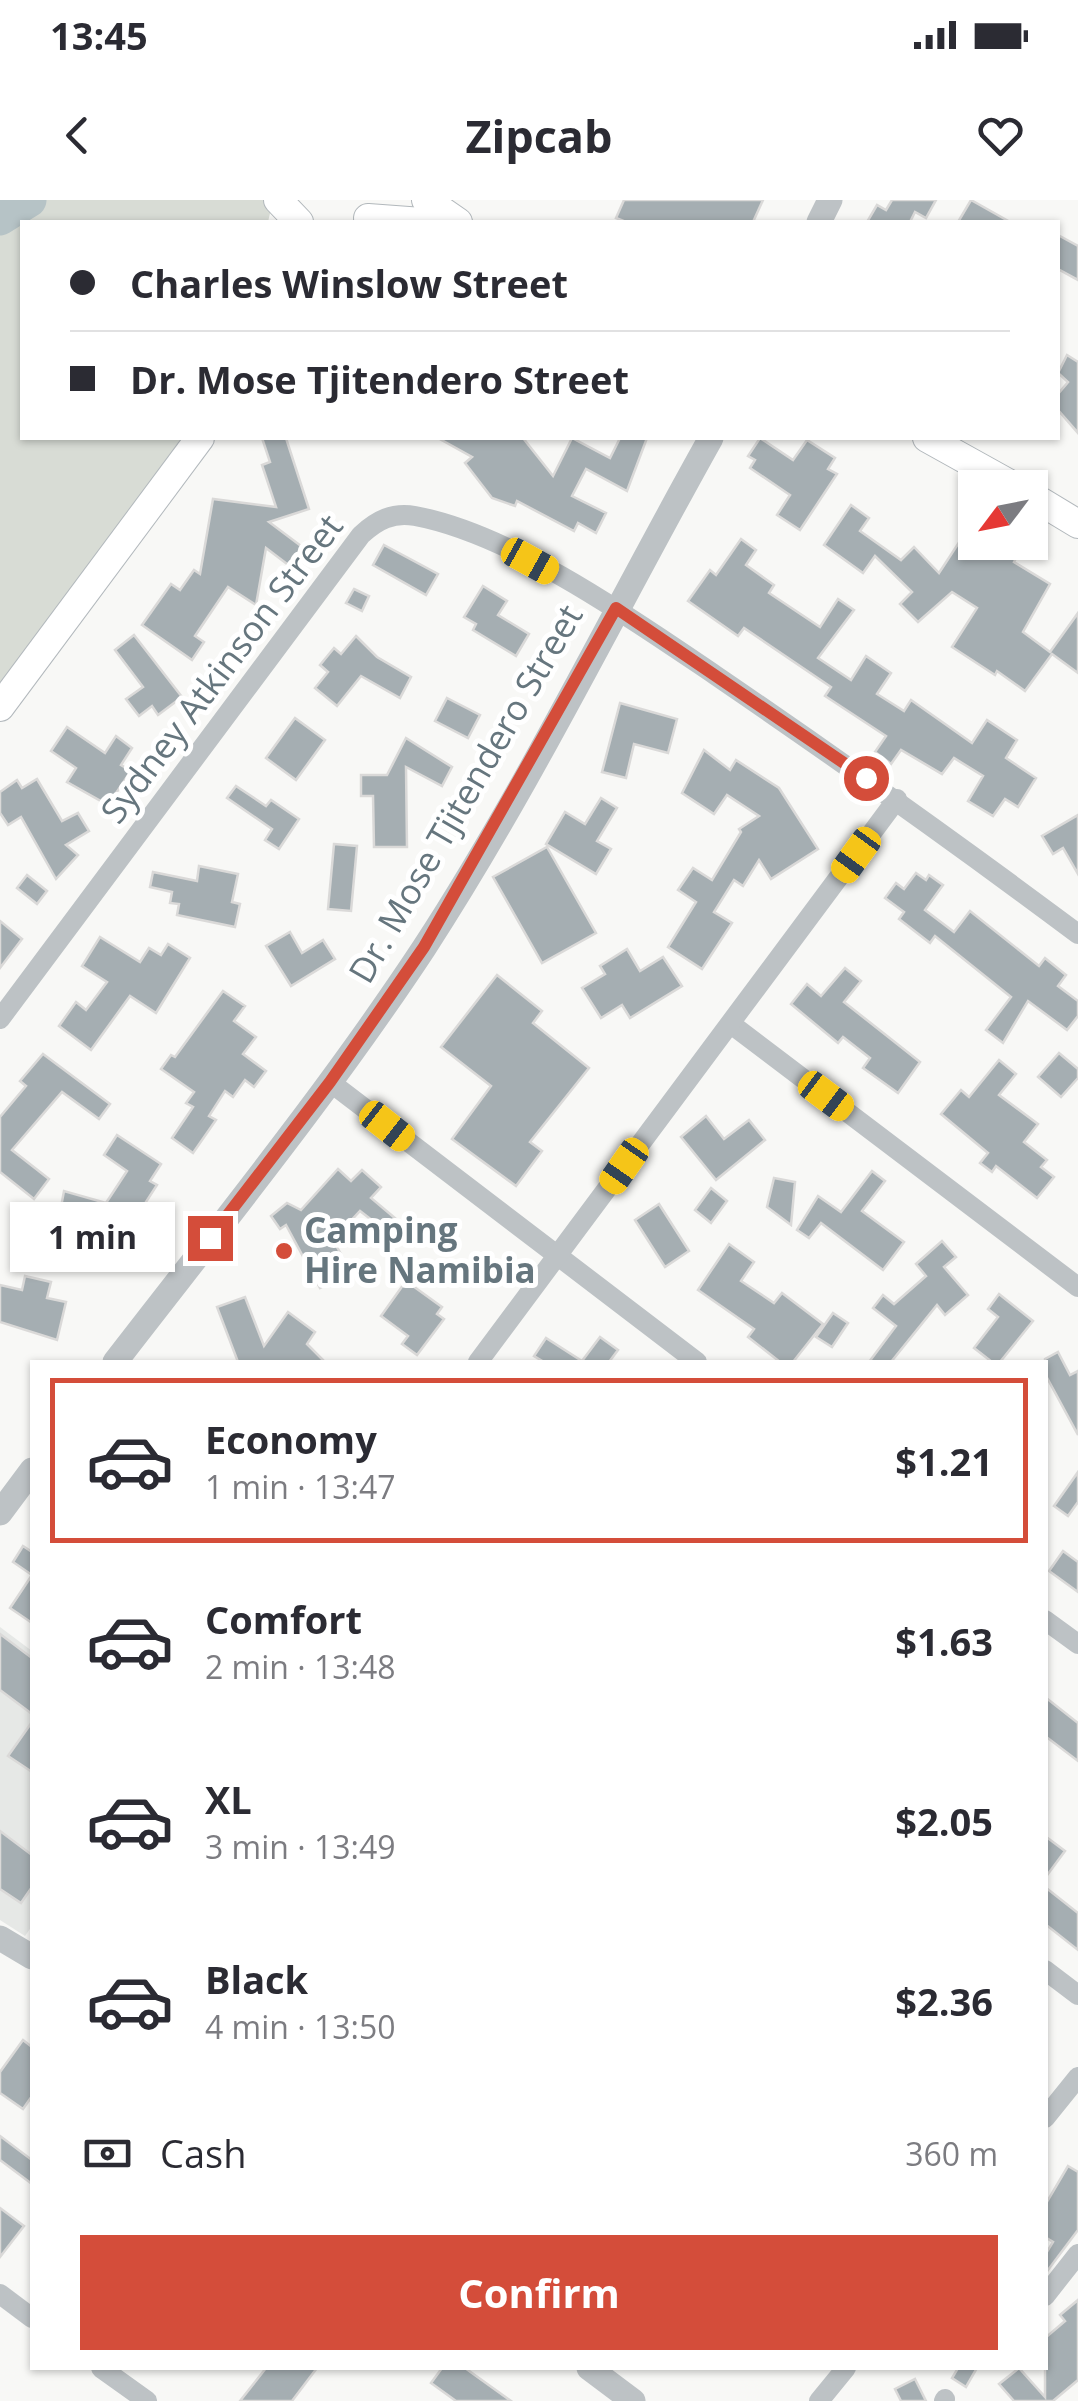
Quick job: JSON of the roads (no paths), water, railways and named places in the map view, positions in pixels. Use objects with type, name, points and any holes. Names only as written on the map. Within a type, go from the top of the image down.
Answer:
[{"type":"main road","points":[[275,200],[297,220]]},
{"type":"main road","points":[[426,200],[455,220]]},
{"type":"main road","points":[[370,213],[410,220]]},
{"type":"main road","points":[[0,707],[199,440]]},
{"type":"main road","points":[[931,440],[985,470]]},
{"type":"main road","points":[[1048,506],[1078,524]]},
{"type":"street","name":"Dr. Mose Tjitendero Street","points":[[117,1360],[330,1082],[424,947],[709,440]]},
{"type":"street","name":"Sydney Atkinson Street","points":[[0,1018],[347,552],[377,520],[413,516],[454,528],[530,561],[616,608],[897,799],[1078,934]]},
{"type":"street","points":[[480,1360],[558,1260],[668,1104],[897,799]]},
{"type":"street","points":[[731,1024],[1078,1287]]},
{"type":"street","points":[[330,1082],[558,1260],[694,1360]]},
{"type":"street","points":[[0,1513],[30,1473]]},
{"type":"street","points":[[1048,1622],[1078,1644]]},
{"type":"street","points":[[0,1938],[30,1950]]},
{"type":"street","points":[[1048,1972],[1078,1995]]},
{"type":"street","points":[[1048,2114],[1078,2077]]},
{"type":"street","points":[[1048,2292],[1078,2254]]},
{"type":"street","points":[[0,2294],[30,2316]]},
{"type":"street","points":[[104,2370],[147,2401]]},
{"type":"street","points":[[592,2370],[633,2401]]},
{"type":"street","points":[[819,2401],[844,2370]]},
{"type":"waterway","points":[[0,218],[29,200]]},
{"type":"place","name":"Camping Hire Namibia","points":[[284,1251]]}]
